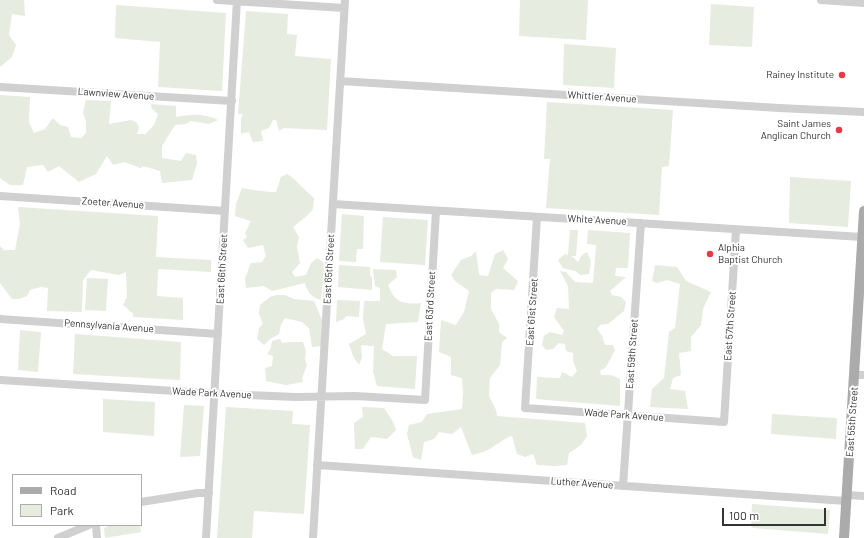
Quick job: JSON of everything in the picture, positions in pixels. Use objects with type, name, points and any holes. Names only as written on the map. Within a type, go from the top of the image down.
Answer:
[{"type":"main road","name":"East 55th Street","points":[[844,538],[846,498],[859,375],[862,237],[864,211]]},
{"type":"street","points":[[217,0],[344,4]]},
{"type":"street","points":[[821,0],[864,3]]},
{"type":"street","name":"East 66th Street","points":[[206,538],[237,1]]},
{"type":"street","name":"East 65th Street","points":[[313,538],[344,4]]},
{"type":"street","name":"Whittier Avenue","points":[[340,81],[785,109],[864,112]]},
{"type":"street","name":"Lawnview Avenue","points":[[0,87],[232,101]]},
{"type":"street","name":"Zoeter Avenue","points":[[0,196],[225,211]]},
{"type":"street","name":"White Avenue","points":[[333,204],[862,237]]},
{"type":"street","name":"East 63rd Street","points":[[425,400],[436,211]]},
{"type":"street","name":"East 61st Street","points":[[525,408],[538,217]]},
{"type":"street","name":"East 59th Street","points":[[623,486],[641,223]]},
{"type":"street","name":"East 57th Street","points":[[724,422],[736,230]]},
{"type":"street","name":"Pennsylvania Avenue","points":[[0,319],[218,334]]},
{"type":"street","name":"Wade Park Avenue","points":[[0,380],[296,397],[355,396],[425,400]]},
{"type":"street","name":"Wade Park Avenue","points":[[525,408],[724,422]]},
{"type":"street","name":"Luther Avenue","points":[[318,464],[623,486],[846,498],[864,496]]},
{"type":"street","points":[[142,502],[198,493],[209,493]]},
{"type":"street","points":[[58,538],[87,526]]},
{"type":"street","points":[[96,526],[96,538]]},
{"type":"green space","points":[[0,0],[24,0],[25,16],[12,14],[9,35],[16,45],[12,57],[0,67]]},
{"type":"green space","points":[[520,0],[588,0],[586,40],[519,36]]},
{"type":"green space","points":[[711,4],[754,7],[752,47],[709,45]]},
{"type":"green space","points":[[116,5],[226,13],[222,91],[158,87],[160,42],[115,38]]},
{"type":"green space","points":[[246,11],[288,14],[287,34],[297,35],[295,56],[331,59],[327,130],[284,128],[279,131],[276,120],[273,120],[269,128],[261,131],[263,141],[253,142],[249,132],[241,134],[241,119],[243,114],[238,114]]},
{"type":"green space","points":[[564,44],[616,48],[614,88],[563,85]]},
{"type":"green space","points":[[0,95],[30,97],[29,122],[34,133],[45,129],[53,118],[60,125],[68,127],[71,137],[81,138],[86,133],[86,122],[83,112],[86,100],[111,101],[109,124],[131,120],[137,123],[139,127],[137,134],[145,134],[154,125],[158,114],[152,109],[151,104],[176,106],[176,117],[197,115],[208,116],[218,120],[209,124],[191,121],[186,124],[175,125],[162,146],[162,158],[181,161],[186,153],[196,155],[197,163],[192,180],[162,183],[160,171],[143,166],[141,168],[124,162],[113,165],[107,156],[96,174],[79,182],[59,166],[48,172],[43,165],[27,167],[23,185],[10,185],[0,178]]},
{"type":"green space","points":[[547,102],[673,110],[669,166],[662,167],[659,215],[546,208],[550,159],[544,159]]},
{"type":"green space","points":[[287,174],[314,198],[313,209],[293,227],[299,237],[297,247],[300,263],[292,272],[295,277],[306,275],[311,263],[317,258],[323,262],[326,270],[323,280],[321,300],[310,294],[305,283],[272,291],[264,286],[246,288],[245,278],[251,263],[262,262],[266,256],[263,245],[248,248],[243,240],[247,237],[245,233],[251,221],[235,216],[236,204],[242,188],[276,192],[281,177]]},
{"type":"green space","points":[[790,177],[851,181],[848,227],[789,223]]},
{"type":"green space","points":[[18,207],[158,216],[156,257],[211,260],[211,272],[158,269],[157,296],[183,298],[183,320],[133,317],[133,312],[132,313],[123,305],[127,297],[126,272],[119,275],[91,270],[83,280],[82,312],[47,311],[48,288],[41,287],[30,290],[27,296],[19,299],[12,299],[0,283],[0,246],[4,250],[15,250],[20,224]]},
{"type":"green space","points":[[342,214],[364,216],[363,249],[357,249],[356,262],[339,261]]},
{"type":"green space","points":[[383,217],[428,220],[425,265],[380,262]]},
{"type":"green space","points":[[570,230],[578,230],[576,256],[570,256],[578,262],[582,255],[587,252],[591,261],[589,274],[581,275],[575,271],[563,268],[558,260],[565,254],[568,255]]},
{"type":"green space","points":[[588,230],[630,233],[628,268],[616,268],[615,276],[626,277],[610,291],[612,295],[621,297],[626,302],[624,311],[608,324],[600,325],[597,329],[602,336],[605,345],[613,345],[615,350],[606,367],[600,371],[601,375],[611,375],[620,379],[620,406],[536,399],[537,377],[560,378],[562,372],[572,377],[577,371],[573,361],[573,353],[566,351],[565,344],[559,343],[553,349],[546,350],[542,345],[544,336],[550,332],[562,335],[564,331],[554,317],[557,308],[569,309],[568,286],[560,271],[566,272],[575,282],[593,283],[596,245],[587,244]]},
{"type":"green space","points":[[503,250],[508,259],[503,268],[518,281],[514,290],[496,289],[491,293],[491,309],[499,324],[499,332],[507,338],[502,342],[500,365],[490,378],[489,396],[496,410],[497,416],[585,423],[587,436],[581,445],[569,453],[567,465],[537,465],[533,454],[525,457],[517,454],[512,436],[487,451],[472,455],[461,427],[452,434],[439,432],[434,439],[424,442],[421,460],[413,457],[407,434],[409,425],[422,422],[427,414],[462,409],[462,378],[451,375],[451,357],[439,352],[441,320],[456,325],[464,312],[469,291],[455,281],[451,275],[461,260],[471,256],[476,251],[479,275],[488,276],[495,254]]},
{"type":"green space","points":[[339,265],[370,267],[372,290],[338,287]]},
{"type":"green space","points":[[655,265],[677,267],[686,281],[711,292],[703,309],[701,325],[691,337],[691,351],[679,353],[681,375],[673,378],[670,389],[685,391],[688,409],[650,407],[652,389],[664,378],[669,332],[675,328],[680,284],[667,280],[657,283],[652,281]]},
{"type":"green space","points":[[373,269],[396,270],[397,277],[388,285],[390,291],[396,299],[404,303],[421,303],[418,322],[386,324],[382,349],[393,356],[417,356],[415,389],[377,386],[373,372],[374,346],[361,345],[362,358],[359,365],[353,356],[349,344],[366,334],[363,319],[364,301],[380,301],[380,288],[375,286]]},
{"type":"green space","points":[[87,278],[108,279],[107,295],[86,294]]},
{"type":"green space","points":[[86,294],[107,295],[106,311],[85,310]]},
{"type":"green space","points":[[285,295],[294,299],[314,301],[322,320],[321,346],[312,347],[309,328],[302,322],[285,318],[281,325],[279,334],[270,339],[264,345],[257,339],[259,328],[263,324],[259,314],[260,305],[270,297]]},
{"type":"green space","points":[[337,300],[360,301],[359,317],[346,316],[344,319],[336,322]]},
{"type":"green space","points":[[20,330],[41,332],[38,372],[18,370]]},
{"type":"green space","points":[[75,334],[181,342],[180,380],[73,374]]},
{"type":"green space","points":[[280,339],[282,343],[303,342],[306,351],[305,360],[307,365],[302,378],[303,382],[286,385],[266,381],[265,368],[272,366],[273,356],[267,354],[271,348],[272,341]]},
{"type":"green space","points":[[103,399],[155,402],[154,436],[103,432]]},
{"type":"green space","points":[[184,405],[204,406],[200,456],[180,457]]},
{"type":"green space","points":[[226,407],[293,411],[292,424],[310,425],[304,514],[254,511],[252,538],[217,538]]},
{"type":"green space","points":[[362,407],[384,408],[396,430],[387,439],[371,437],[363,449],[355,449],[354,423],[363,417]]},
{"type":"green space","points":[[772,414],[836,418],[836,439],[771,434]]},
{"type":"green space","points":[[752,504],[830,510],[828,534],[753,528],[751,526]]},
{"type":"green space","points":[[109,526],[140,526],[141,532],[105,538],[104,528]]},
{"type":"place","name":"Rainey Institute","points":[[842,75]]},
{"type":"place","name":"Saint James Anglican Church","points":[[839,130]]},
{"type":"place","name":"Alphia Baptist Church","points":[[710,254]]}]
